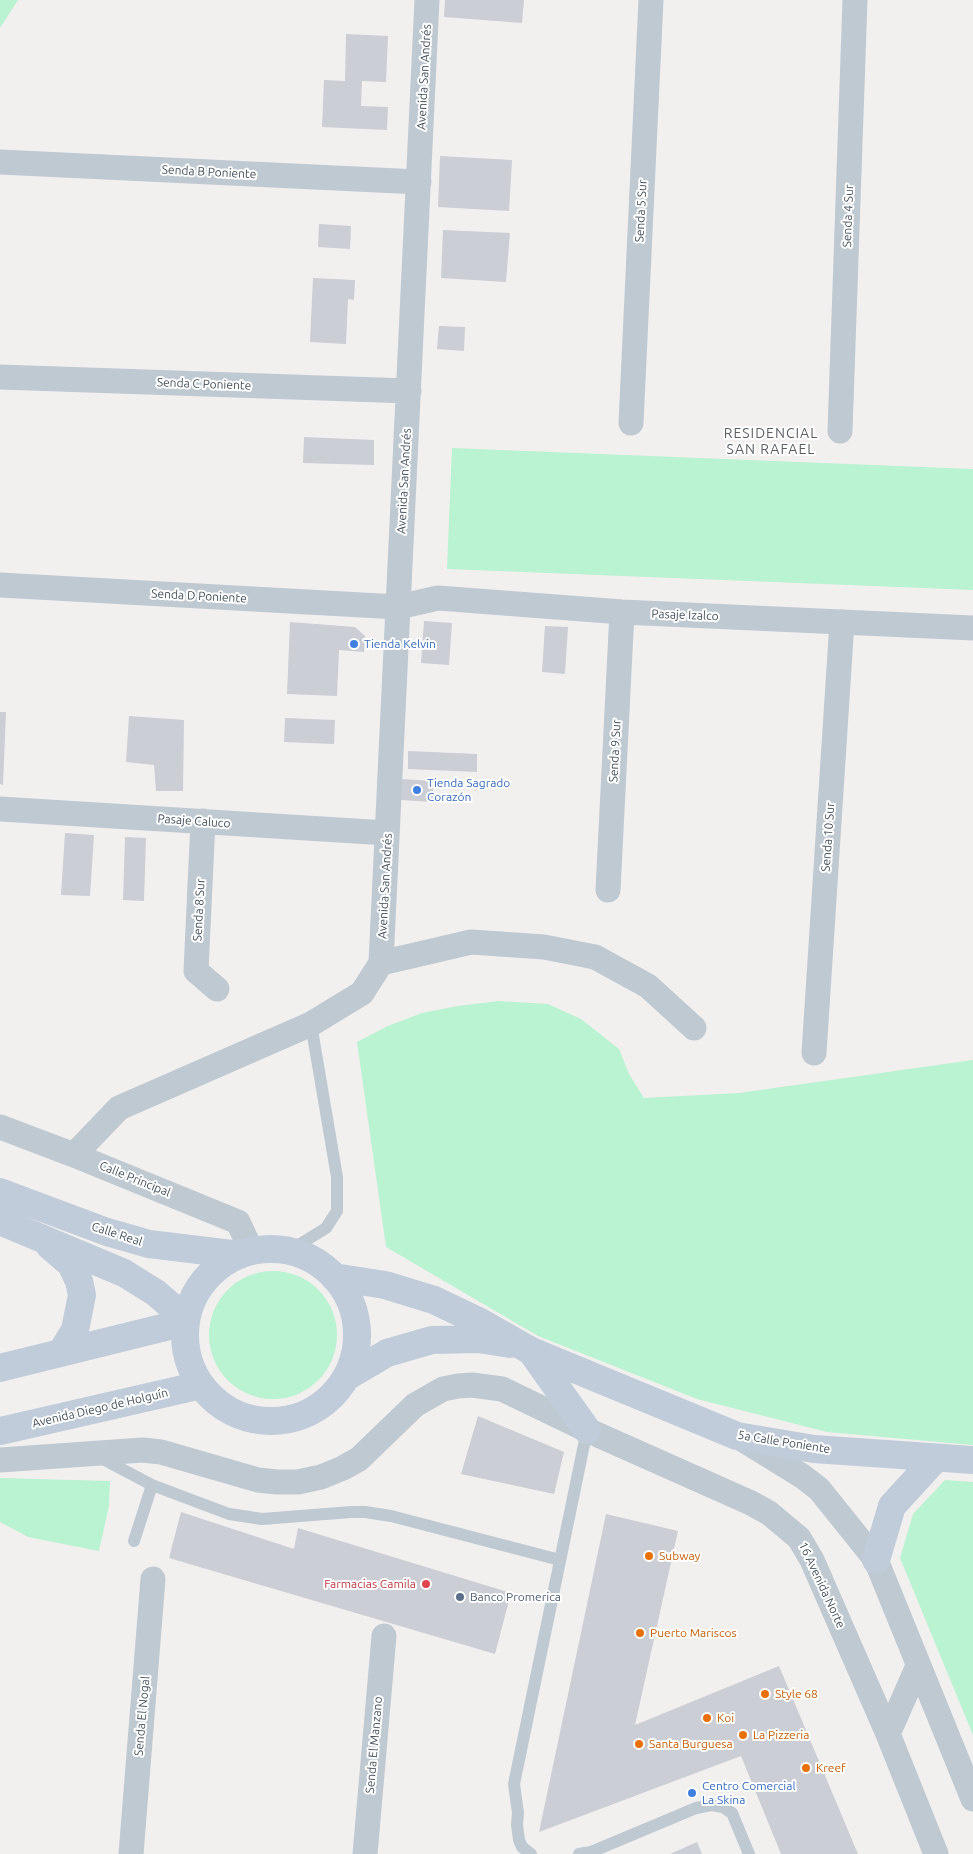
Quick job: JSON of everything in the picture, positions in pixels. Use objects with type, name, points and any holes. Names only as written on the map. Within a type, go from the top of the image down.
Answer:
[{"type":"main road","name":"Calle Real","points":[[0,1192],[107,1232],[149,1244],[246,1254]]},
{"type":"main road","points":[[0,1221],[124,1273],[156,1293],[186,1320]]},
{"type":"main road","points":[[39,1237],[71,1264],[79,1281],[82,1295],[76,1330],[61,1353]]},
{"type":"main road","points":[[264,1250],[289,1251],[314,1261],[334,1277],[349,1298],[357,1323],[356,1350],[348,1376],[332,1397],[321,1406],[310,1412],[284,1420],[257,1420],[231,1412],[210,1396],[201,1385],[195,1376],[188,1358],[185,1337],[186,1320],[192,1300],[204,1281],[220,1266],[246,1254],[264,1250]]},
{"type":"main road","name":"5a Calle Poniente","points":[[334,1277],[385,1285],[434,1300],[480,1322],[526,1348],[737,1436],[814,1449],[973,1460]]},
{"type":"main road","points":[[0,1368],[186,1320]]},
{"type":"main road","name":"5a Calle Poniente","points":[[348,1376],[387,1352],[432,1340],[478,1340],[526,1348]]},
{"type":"main road","points":[[526,1348],[587,1430]]},
{"type":"main road","name":"Avenida Diego de Holguín","points":[[0,1431],[201,1385]]},
{"type":"main road","points":[[876,1560],[892,1506],[936,1458]]},
{"type":"street","name":"Avenida San Andrés","points":[[74,1154],[119,1108],[311,1024],[362,993],[381,963],[427,0]]},
{"type":"street","name":"Senda 5 Sur","points":[[631,423],[651,0]]},
{"type":"street","name":"Senda 4 Sur","points":[[840,431],[855,0]]},
{"type":"street","name":"Senda B Poniente","points":[[0,162],[419,182]]},
{"type":"street","name":"Senda C Poniente","points":[[0,377],[409,391]]},
{"type":"street","name":"Senda D Poniente","points":[[0,585],[398,607]]},
{"type":"street","name":"Pasaje Izalco","points":[[398,607],[438,598],[622,612],[973,628]]},
{"type":"street","name":"Senda 9 Sur","points":[[608,890],[622,612]]},
{"type":"street","name":"Senda 10 Sur","points":[[814,1053],[842,622]]},
{"type":"street","name":"Pasaje Caluco","points":[[0,809],[387,833]]},
{"type":"street","name":"Senda 8 Sur","points":[[203,821],[196,971],[217,989]]},
{"type":"street","points":[[381,963],[471,942],[544,947],[595,956],[648,986],[694,1028]]},
{"type":"street","name":"Calle Principal","points":[[0,1127],[74,1154],[238,1222],[246,1254]]},
{"type":"street","name":"16 Avenida Norte","points":[[0,1460],[90,1452],[143,1450],[258,1480],[298,1482],[321,1477],[359,1459],[415,1406],[443,1389],[458,1386],[487,1386],[502,1389],[587,1430],[751,1503],[770,1513],[799,1538],[812,1560],[888,1734],[936,1854]]},
{"type":"street","points":[[737,1436],[802,1476],[819,1489],[876,1560],[973,1799]]},
{"type":"street","name":"Senda El Nogal","points":[[131,1854],[153,1579]]},
{"type":"street","name":"Senda El Manzano","points":[[365,1854],[384,1636]]},
{"type":"street","points":[[888,1734],[918,1666]]},
{"type":"lane","points":[[289,1251],[326,1228],[337,1211],[337,1177],[311,1024]]},
{"type":"lane","points":[[531,1854],[525,1851],[519,1840],[514,1784],[587,1430]]},
{"type":"lane","points":[[90,1452],[152,1485],[229,1514],[279,1519],[365,1512],[391,1516],[560,1560]]},
{"type":"lane","points":[[134,1541],[152,1485]]},
{"type":"lane","points":[[587,1853],[696,1808],[711,1805],[723,1807],[732,1813],[749,1854]]},
{"type":"green space","points":[[0,0],[18,0],[0,28]]},
{"type":"green space","points":[[452,448],[973,469],[973,590],[447,569]]},
{"type":"green space","points":[[498,1001],[548,1004],[581,1019],[619,1049],[629,1074],[644,1098],[739,1093],[973,1060],[973,1445],[827,1432],[697,1399],[538,1336],[386,1247],[357,1042],[388,1026],[422,1013]]},
{"type":"green space","points":[[273,1271],[297,1276],[318,1290],[332,1311],[337,1335],[332,1359],[318,1380],[297,1394],[273,1399],[249,1394],[228,1380],[214,1359],[209,1335],[214,1311],[228,1290],[249,1276]]},
{"type":"green space","points":[[0,1478],[110,1481],[109,1506],[99,1551],[28,1537],[0,1522]]},
{"type":"green space","points":[[945,1480],[973,1482],[973,1735],[900,1558],[913,1514]]},
{"type":"building","points":[[445,0],[524,0],[522,23],[444,17]]},
{"type":"building","points":[[346,34],[388,36],[386,82],[362,81],[361,106],[388,107],[387,130],[322,127],[324,80],[345,81]]},
{"type":"building","points":[[440,156],[512,160],[509,211],[438,207]]},
{"type":"building","points":[[319,224],[351,226],[350,249],[318,247]]},
{"type":"building","points":[[443,230],[510,233],[506,282],[441,278]]},
{"type":"building","points":[[313,278],[355,280],[354,300],[348,299],[346,344],[310,342]]},
{"type":"building","points":[[439,326],[465,327],[464,351],[437,349]]},
{"type":"building","points":[[304,437],[374,440],[374,465],[303,463]]},
{"type":"building","points":[[424,621],[452,623],[449,665],[421,663]]},
{"type":"building","points":[[290,622],[355,627],[365,636],[364,652],[339,650],[337,696],[287,694]]},
{"type":"building","points":[[545,626],[568,627],[565,674],[542,672]]},
{"type":"building","points":[[0,712],[6,712],[3,785],[0,784]]},
{"type":"building","points":[[129,716],[184,720],[183,791],[156,791],[154,765],[126,762]]},
{"type":"building","points":[[285,718],[335,720],[334,744],[284,742]]},
{"type":"building","points":[[408,751],[477,754],[477,772],[408,769]]},
{"type":"building","name":"Tienda Sagrado Corazón","points":[[401,779],[433,781],[433,802],[401,800]]},
{"type":"building","points":[[65,833],[94,835],[90,896],[61,895]]},
{"type":"building","points":[[125,837],[146,838],[144,901],[123,900]]},
{"type":"building","points":[[478,1416],[564,1452],[554,1494],[461,1474]]},
{"type":"building","points":[[181,1512],[294,1549],[298,1528],[511,1593],[495,1654],[169,1558]]},
{"type":"building","points":[[606,1514],[678,1531],[635,1725],[779,1666],[858,1854],[781,1854],[741,1756],[539,1832]]},
{"type":"building","points":[[697,1842],[702,1854],[670,1854]]},
{"type":"place","name":"Tienda Kelvin","points":[[354,644]]},
{"type":"place","name":"Tienda Sagrado Corazón","points":[[417,790]]},
{"type":"place","name":"Subway","points":[[649,1556]]},
{"type":"place","name":"Farmacias Camila","points":[[426,1584]]},
{"type":"place","name":"Banco Promerica","points":[[460,1597]]},
{"type":"place","name":"Puerto Mariscos","points":[[640,1633]]},
{"type":"place","name":"Style 68","points":[[765,1694]]},
{"type":"place","name":"Koi","points":[[707,1718]]},
{"type":"place","name":"La Pizzeria","points":[[743,1735]]},
{"type":"place","name":"Santa Burguesa","points":[[639,1744]]},
{"type":"place","name":"Kreef","points":[[806,1768]]},
{"type":"place","name":"Centro Comercial La Skina","points":[[692,1793]]},
{"type":"district","name":"RESIDENCIAL SAN RAFAEL","points":[[771,442]]}]
